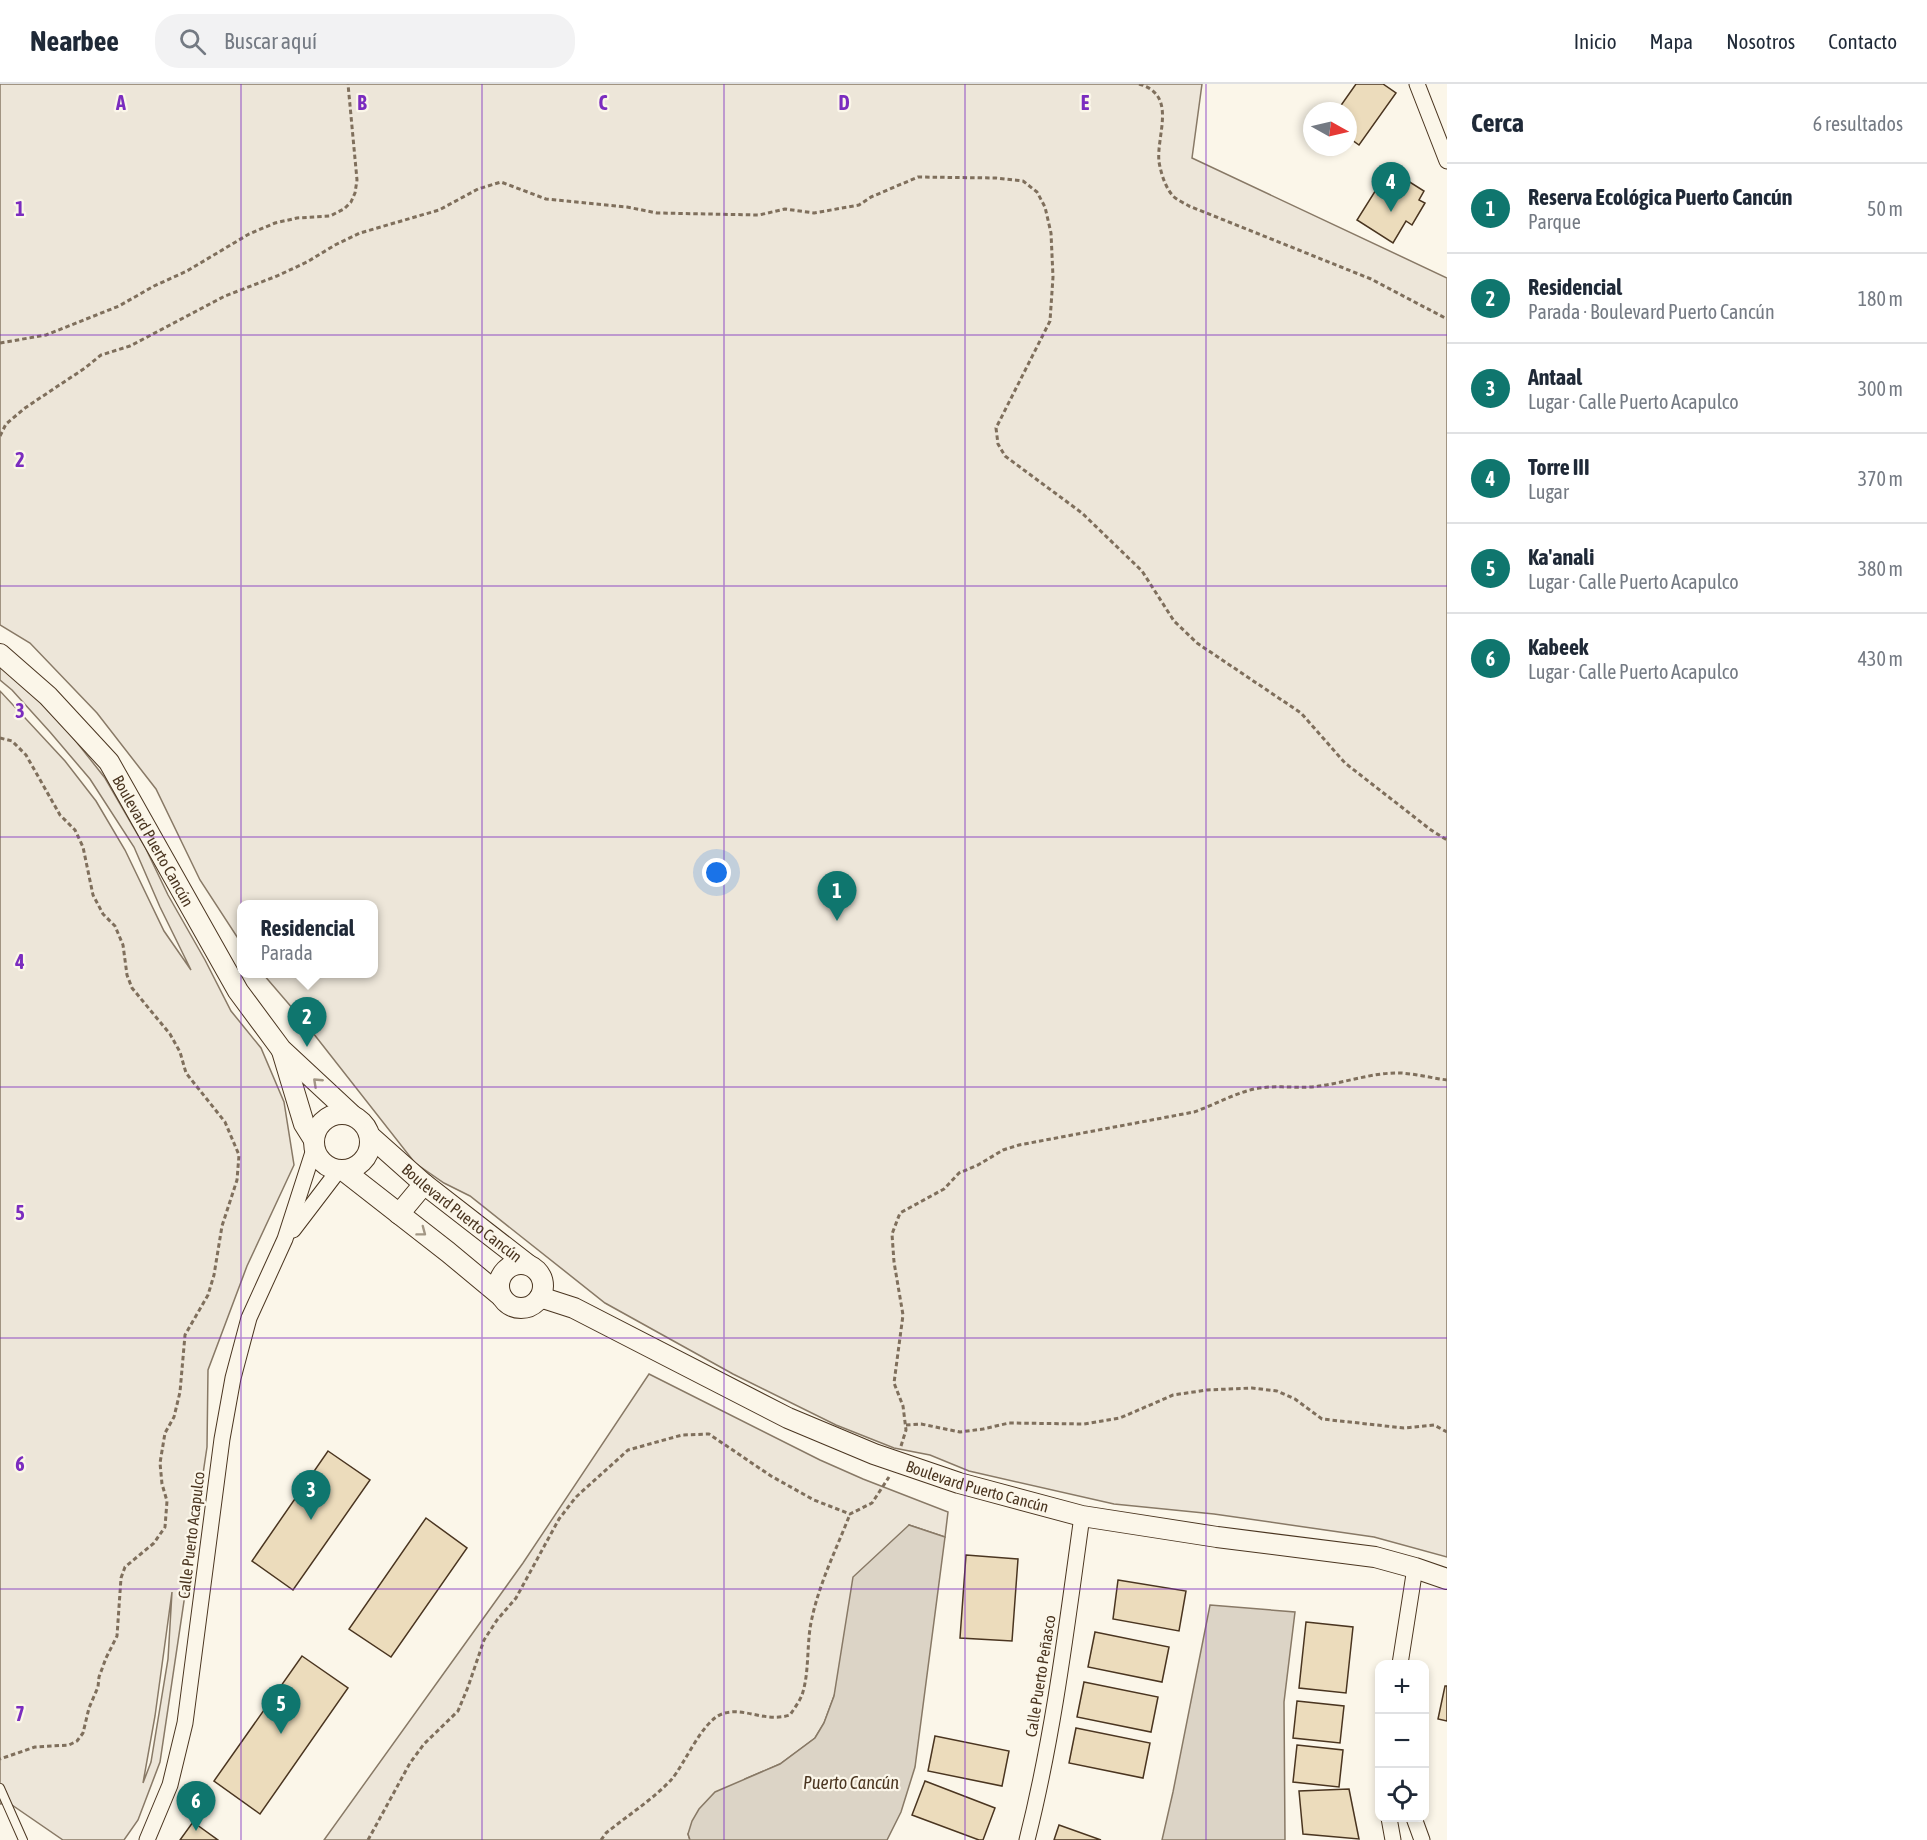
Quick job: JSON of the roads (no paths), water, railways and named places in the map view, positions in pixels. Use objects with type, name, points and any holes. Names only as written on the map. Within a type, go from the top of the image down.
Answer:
[{"type":"street","points":[[1417,84],[1447,161]]},
{"type":"street","name":"Boulevard Puerto Cancún","points":[[0,654],[48,696],[109,762],[238,991],[281,1049],[352,1115]]},
{"type":"street","name":"Boulevard Puerto Cancún","points":[[281,1049],[304,1124],[314,1144]]},
{"type":"street","points":[[341,1170],[359,1165],[366,1157],[370,1146],[370,1136],[361,1120],[342,1113],[324,1120],[316,1130],[314,1144],[318,1158],[325,1165],[341,1170],[501,1296]]},
{"type":"street","name":"Boulevard Puerto Cancún","points":[[370,1136],[424,1184],[527,1264]]},
{"type":"street","name":"Calle Puerto Acapulco","points":[[147,1840],[170,1785],[185,1723],[222,1439],[233,1378],[249,1318],[285,1239],[314,1144]]},
{"type":"street","name":"Calle Puerto Acapulco","points":[[285,1239],[341,1170]]},
{"type":"street","points":[[399,1214],[424,1184]]},
{"type":"street","points":[[527,1264],[539,1272],[543,1286],[540,1297],[533,1305],[519,1308],[505,1302],[498,1289],[501,1274],[513,1265],[527,1264]]},
{"type":"street","name":"Boulevard Puerto Cancún","points":[[540,1297],[574,1308],[788,1418],[896,1462],[958,1483],[1082,1516],[1217,1537],[1375,1557],[1447,1579]]},
{"type":"street","name":"Calle Puerto Peñasco","points":[[1027,1840],[1038,1799],[1061,1675],[1082,1516]]},
{"type":"street","points":[[1402,1660],[1415,1568]]},
{"type":"street","points":[[1390,1822],[1394,1840]]},
{"type":"street","points":[[1415,1822],[1422,1840]]},
{"type":"lane","points":[[0,1788],[23,1840]]},
{"type":"water","name":"Puerto Cancún","points":[[909,1525],[945,1537],[915,1767],[901,1812],[887,1840],[690,1840],[688,1834],[692,1821],[699,1809],[715,1792],[780,1764],[815,1738],[824,1723],[834,1696],[853,1577]]},
{"type":"water","points":[[1210,1605],[1295,1612],[1284,1702],[1285,1840],[1162,1840]]},
{"type":"place","name":"Torre III","points":[[1391,212]]},
{"type":"place","name":"Reserva Ecológica Puerto Cancún","points":[[837,921]]},
{"type":"place","name":"Residencial","points":[[307,1047]]},
{"type":"place","name":"Antaal","points":[[311,1520]]},
{"type":"place","name":"Ka'anali","points":[[281,1734]]},
{"type":"place","name":"Kabeek","points":[[196,1831]]}]
